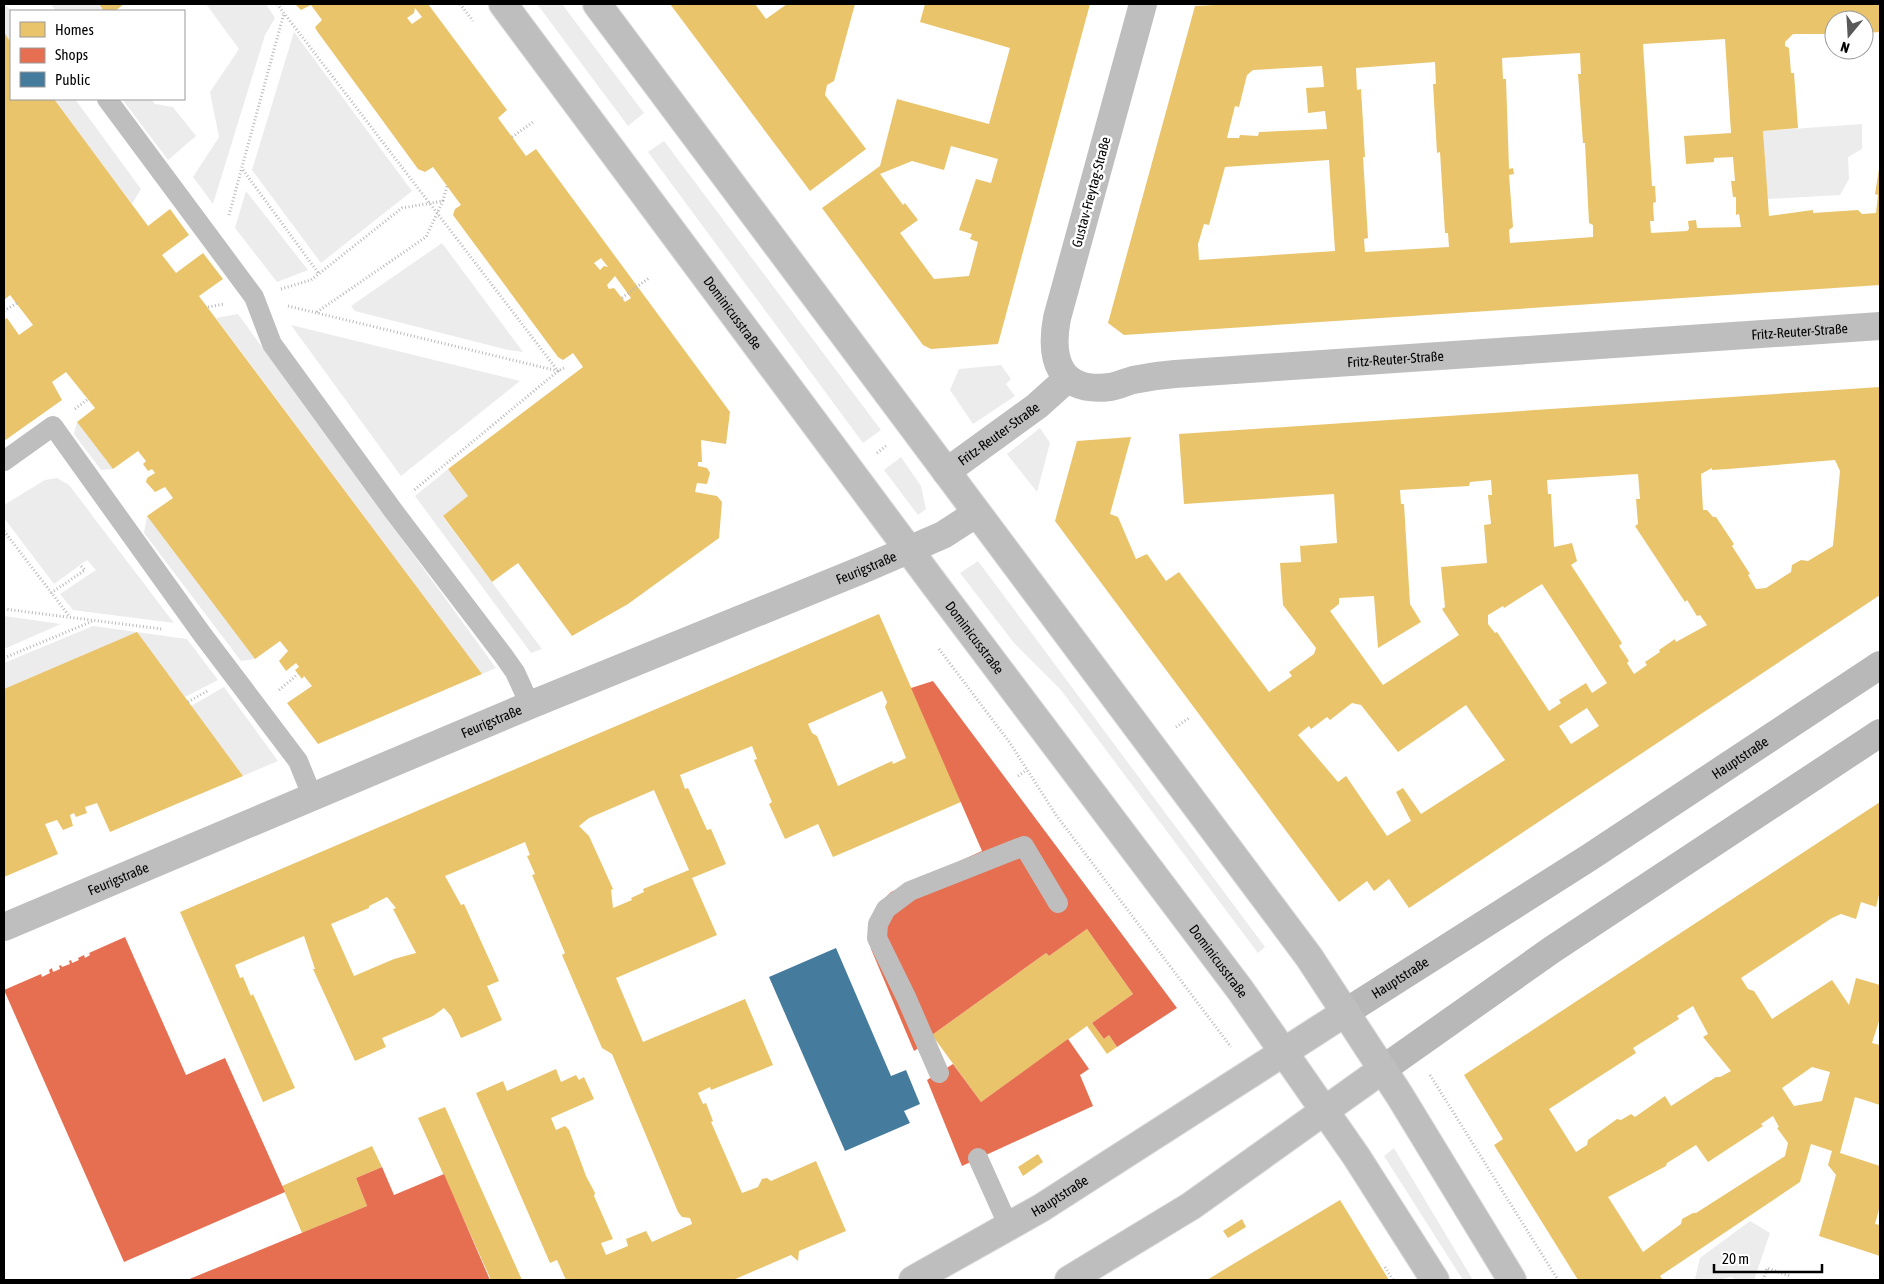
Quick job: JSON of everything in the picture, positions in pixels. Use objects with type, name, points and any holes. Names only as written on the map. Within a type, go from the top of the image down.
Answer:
[{"type":"main road","name":"Dominicusstraße","points":[[503,4],[1241,991],[1356,1156],[1435,1280]]},
{"type":"main road","points":[[597,4],[1309,957],[1383,1069],[1512,1280]]},
{"type":"main road","name":"Gustav-Freytag-Straße","points":[[1067,379],[1056,361],[1053,343],[1057,318],[1143,4]]},
{"type":"main road","name":"Fritz-Reuter-Straße","points":[[946,472],[1037,406],[1067,379],[1081,385],[1111,387],[1150,376],[1175,374],[1880,326]]},
{"type":"main road","name":"Feurigstraße","points":[[4,927],[530,705],[943,535],[977,513]]},
{"type":"main road","name":"Hauptstraße","points":[[913,1280],[1009,1227],[1590,857],[1880,665]]},
{"type":"main road","points":[[1069,1280],[1191,1206],[1553,950],[1880,734]]},
{"type":"lane","points":[[108,100],[254,297],[272,344],[392,509],[503,656],[514,672],[530,705]]},
{"type":"lane","points":[[4,461],[53,426],[202,634],[298,761],[313,798]]},
{"type":"lane","points":[[939,1073],[906,997],[877,938],[878,924],[886,909],[910,891],[1024,846],[1058,903]]},
{"type":"lane","points":[[978,1158],[1009,1227]]},
{"type":"path","points":[[277,4],[558,371]]},
{"type":"path","points":[[218,249],[243,170],[284,13]]},
{"type":"path","points":[[512,137],[533,122]]},
{"type":"path","points":[[243,170],[319,274]]},
{"type":"path","points":[[317,312],[426,237],[443,201],[447,186]]},
{"type":"path","points":[[208,307],[254,297],[311,280],[402,208],[443,201]]},
{"type":"path","points":[[622,298],[649,278]]},
{"type":"path","points":[[254,297],[558,371]]},
{"type":"path","points":[[4,311],[17,303]]},
{"type":"path","points":[[392,509],[564,368]]},
{"type":"path","points":[[872,457],[892,441]]},
{"type":"path","points":[[4,531],[70,617]]},
{"type":"path","points":[[51,593],[84,570],[80,565]]},
{"type":"path","points":[[4,609],[202,634]]},
{"type":"path","points":[[4,658],[94,620]]},
{"type":"path","points":[[934,642],[1027,770],[1056,815],[1212,1023]]},
{"type":"path","points":[[1174,729],[1189,718]]},
{"type":"path","points":[[1018,776],[1032,766]]},
{"type":"path","points":[[1451,1106],[1558,1280]]},
{"type":"path","points":[[1763,1280],[1767,1268],[1790,1276]]},
{"type":"shaded area","points":[[4,4],[11,10],[10,41],[4,32]]},
{"type":"shaded area","points":[[51,4],[99,4],[103,10],[55,10]]},
{"type":"shaded area","points":[[206,4],[266,4],[275,18],[265,35],[213,204],[193,177],[219,137],[210,92],[239,49]]},
{"type":"shaded area","points":[[537,4],[562,4],[644,113],[628,126]]},
{"type":"shaded area","points":[[294,32],[412,191],[321,263],[252,170]]},
{"type":"shaded area","points":[[55,100],[76,100],[141,189],[132,204]]},
{"type":"shaded area","points":[[123,100],[152,100],[155,104],[173,107],[196,136],[168,160]]},
{"type":"shaded area","points":[[1862,124],[1862,149],[1848,157],[1849,179],[1840,195],[1767,199],[1763,131]]},
{"type":"shaded area","points":[[664,141],[881,430],[863,443],[648,152]]},
{"type":"shaded area","points":[[246,191],[308,270],[277,282],[235,228]]},
{"type":"shaded area","points":[[442,243],[523,352],[508,350],[355,311],[351,306]]},
{"type":"shaded area","points":[[238,314],[496,668],[482,674],[216,318]]},
{"type":"shaded area","points":[[291,325],[520,381],[401,476]]},
{"type":"shaded area","points":[[1001,365],[1011,379],[1006,384],[1015,396],[973,424],[950,390],[959,369]]},
{"type":"shaded area","points":[[77,422],[113,469],[101,470],[74,434]]},
{"type":"shaded area","points":[[1040,428],[1050,443],[1037,492],[1007,454]]},
{"type":"shaded area","points":[[901,457],[921,486],[926,509],[918,515],[884,470]]},
{"type":"shaded area","points":[[448,469],[468,496],[443,517],[542,649],[531,653],[415,496]]},
{"type":"shaded area","points":[[57,478],[69,485],[174,623],[73,610],[60,594],[96,570],[87,560],[54,584],[4,518],[4,505],[45,480]]},
{"type":"shaded area","points":[[147,516],[255,659],[241,661],[144,533]]},
{"type":"shaded area","points":[[978,561],[1265,947],[1258,953],[1061,690],[1014,643],[960,573]]},
{"type":"shaded area","points":[[4,616],[61,624],[4,649]]},
{"type":"shaded area","points":[[93,626],[187,639],[218,680],[185,697],[136,633],[4,689],[4,663]]},
{"type":"shaded area","points":[[224,687],[278,761],[243,776],[191,706]]},
{"type":"shaded area","points":[[1394,1148],[1473,1280],[1463,1280],[1384,1156]]},
{"type":"shaded area","points":[[1750,1221],[1770,1233],[1754,1280],[1737,1280],[1731,1277],[1718,1280],[1695,1279],[1700,1258]]},
{"type":"building: Homes","points":[[99,4],[124,4],[116,10],[103,10]]},
{"type":"building: Homes","points":[[295,4],[428,4],[507,110],[498,118],[526,156],[536,149],[730,412],[726,444],[701,440],[702,462],[698,462],[698,466],[707,468],[710,473],[707,484],[697,483],[695,492],[717,496],[722,502],[719,538],[628,604],[572,636],[518,563],[492,582],[443,516],[468,496],[448,469],[583,367],[573,353],[563,360],[558,357],[453,215],[455,209],[461,205],[433,167],[425,172],[418,169],[317,31],[315,27],[322,20],[311,5],[301,10]],"holes":[[[415,8],[422,17],[412,24],[407,18],[414,13]],[[601,258],[608,267],[604,266],[600,270],[594,263]],[[615,276],[631,298],[625,302],[614,288],[609,289],[607,285]]]},
{"type":"building: Homes","points":[[670,4],[755,4],[766,19],[787,4],[855,4],[834,81],[827,85],[825,95],[866,149],[810,191]]},
{"type":"building: Homes","points":[[925,4],[1090,4],[998,344],[931,349],[923,345],[822,208],[880,166],[897,99],[989,124],[1010,48],[920,22]],"holes":[[[951,146],[998,159],[991,183],[976,179],[959,230],[972,234],[970,239],[978,242],[969,276],[934,279],[900,233],[918,220],[905,203],[903,205],[880,174],[912,161],[944,170]]]},
{"type":"building: Homes","points":[[1234,4],[1880,4],[1880,32],[1874,32],[1874,10],[1824,10],[1824,34],[1793,34],[1785,42],[1785,46],[1789,48],[1791,73],[1794,73],[1798,128],[1763,131],[1769,216],[1813,210],[1813,213],[1858,210],[1862,214],[1876,213],[1878,195],[1875,194],[1880,163],[1880,285],[1124,335],[1108,323],[1195,6]],"holes":[[[1725,39],[1731,133],[1684,136],[1686,164],[1714,162],[1714,158],[1733,157],[1735,181],[1731,181],[1733,197],[1736,197],[1736,215],[1739,214],[1741,227],[1697,228],[1696,220],[1688,221],[1689,229],[1687,231],[1651,233],[1650,221],[1654,221],[1653,203],[1656,202],[1655,186],[1652,186],[1643,44]],[[1580,53],[1581,74],[1578,74],[1583,143],[1585,143],[1589,223],[1593,225],[1593,237],[1510,243],[1509,230],[1513,227],[1509,175],[1514,174],[1513,168],[1509,169],[1506,79],[1503,79],[1502,58]],[[1435,62],[1436,84],[1433,84],[1437,153],[1440,152],[1445,233],[1448,233],[1449,247],[1365,252],[1364,239],[1368,238],[1363,157],[1365,157],[1361,89],[1357,90],[1356,68]],[[1322,66],[1324,87],[1306,88],[1308,113],[1325,111],[1327,129],[1259,132],[1258,136],[1240,135],[1239,138],[1227,138],[1235,106],[1239,107],[1247,75],[1253,70]],[[1329,160],[1335,251],[1199,260],[1198,244],[1204,224],[1209,225],[1225,167]]]},
{"type":"building: Homes","points":[[4,32],[10,41],[10,100],[55,100],[148,226],[170,209],[189,235],[162,255],[176,273],[203,253],[223,279],[199,296],[482,674],[318,744],[287,703],[312,686],[304,676],[302,679],[295,670],[299,667],[296,663],[286,671],[279,661],[288,651],[280,641],[255,659],[147,516],[173,498],[165,487],[155,492],[146,482],[147,478],[155,473],[152,469],[148,471],[143,464],[146,461],[138,451],[113,469],[77,422],[95,408],[66,372],[52,382],[62,400],[4,441],[4,320],[7,318],[19,335],[33,325],[10,295],[4,300]]},
{"type":"building: Homes","points":[[1880,387],[1880,595],[1409,908],[1389,879],[1374,891],[1367,881],[1339,902],[1055,521],[1077,441],[1131,437],[1110,514],[1118,517],[1136,559],[1147,554],[1166,581],[1179,572],[1269,692],[1292,676],[1289,672],[1314,654],[1316,648],[1283,605],[1280,563],[1301,562],[1300,546],[1337,543],[1334,494],[1184,504],[1179,434]],"holes":[[[1835,460],[1840,471],[1833,546],[1808,561],[1801,560],[1792,565],[1791,572],[1766,588],[1756,589],[1748,575],[1750,574],[1732,546],[1734,544],[1716,517],[1713,517],[1707,510],[1703,510],[1701,474],[1712,468],[1712,470]],[[1638,474],[1640,499],[1636,499],[1638,524],[1635,526],[1685,602],[1687,600],[1697,616],[1700,615],[1707,625],[1676,642],[1675,639],[1659,650],[1660,652],[1645,662],[1647,665],[1634,674],[1627,663],[1629,661],[1619,646],[1622,643],[1571,565],[1577,561],[1572,543],[1554,547],[1551,494],[1548,494],[1547,480]],[[1491,480],[1492,495],[1488,495],[1491,524],[1484,525],[1487,563],[1441,567],[1445,607],[1442,609],[1459,635],[1383,685],[1330,611],[1339,604],[1339,598],[1374,596],[1378,648],[1421,622],[1410,604],[1404,504],[1401,504],[1400,490],[1469,486],[1470,482]],[[1542,584],[1607,683],[1592,693],[1586,683],[1559,700],[1561,703],[1549,711],[1497,632],[1495,633],[1488,624],[1488,615],[1503,606],[1504,608]],[[1352,703],[1361,705],[1398,752],[1466,705],[1505,760],[1421,814],[1403,788],[1396,792],[1411,821],[1387,836],[1346,776],[1338,782],[1298,735],[1309,726],[1311,729],[1327,717],[1330,720]],[[1587,708],[1599,726],[1571,744],[1559,726]]]},
{"type":"building: Homes","points":[[879,614],[961,802],[833,857],[818,824],[785,839],[769,804],[772,802],[754,760],[757,759],[752,746],[680,775],[685,789],[688,788],[707,830],[711,829],[726,864],[692,878],[717,935],[616,978],[643,1042],[745,999],[773,1065],[711,1090],[710,1087],[698,1093],[703,1104],[706,1103],[713,1121],[711,1122],[742,1193],[758,1187],[762,1179],[767,1178],[771,1181],[816,1161],[846,1231],[799,1251],[798,1261],[791,1255],[733,1280],[566,1280],[557,1260],[550,1263],[476,1093],[503,1081],[507,1091],[556,1069],[561,1082],[576,1075],[579,1080],[584,1077],[594,1099],[551,1118],[556,1130],[565,1126],[569,1130],[586,1176],[595,1193],[594,1196],[613,1239],[601,1243],[606,1255],[628,1246],[626,1239],[646,1231],[652,1242],[692,1224],[690,1218],[682,1217],[678,1212],[612,1054],[602,1048],[562,955],[565,953],[532,875],[535,874],[527,856],[530,855],[525,842],[445,876],[461,905],[464,904],[499,981],[487,986],[502,1020],[480,1030],[461,1038],[451,1016],[444,1008],[433,1016],[382,1038],[386,1047],[355,1061],[313,969],[315,969],[304,936],[235,965],[240,978],[243,977],[251,996],[253,994],[295,1088],[263,1102],[180,912]],"holes":[[[882,691],[887,702],[885,707],[906,758],[893,764],[892,761],[838,786],[817,736],[812,733],[808,724]],[[654,790],[689,870],[643,889],[644,892],[631,898],[632,900],[613,908],[611,890],[613,889],[589,836],[579,826],[589,818]],[[387,897],[396,908],[393,909],[416,953],[394,959],[354,976],[331,924],[369,908],[369,906]]]},
{"type":"building: Homes","points":[[137,632],[243,776],[110,832],[97,803],[85,807],[87,813],[76,817],[74,813],[70,815],[73,826],[63,830],[57,820],[45,824],[58,854],[4,877],[4,689]]},
{"type":"building: Homes","points":[[1880,802],[1880,891],[1876,907],[1861,902],[1856,919],[1841,914],[1832,918],[1741,978],[1748,989],[1754,991],[1772,1019],[1832,980],[1849,1005],[1856,978],[1880,985],[1880,1018],[1872,1043],[1880,1045],[1880,1105],[1855,1097],[1840,1153],[1880,1166],[1880,1206],[1875,1224],[1880,1225],[1880,1256],[1819,1236],[1836,1175],[1828,1165],[1832,1151],[1811,1144],[1800,1182],[1660,1276],[1663,1280],[1578,1280],[1494,1145],[1503,1139],[1464,1075]],"holes":[[[1693,1006],[1708,1034],[1703,1037],[1731,1071],[1716,1077],[1671,1106],[1665,1096],[1635,1117],[1631,1114],[1621,1120],[1617,1119],[1588,1140],[1587,1145],[1576,1152],[1549,1109],[1636,1053],[1633,1048],[1679,1019],[1677,1016]],[[1812,1067],[1830,1072],[1822,1101],[1794,1106],[1782,1088]],[[1773,1116],[1779,1127],[1777,1128],[1788,1143],[1785,1156],[1696,1213],[1682,1219],[1681,1224],[1643,1252],[1608,1197],[1666,1166],[1667,1163],[1696,1145],[1708,1162],[1763,1126],[1761,1124]]]},
{"type":"building: Homes","points":[[1087,929],[1133,994],[1092,1023],[1104,1039],[1109,1035],[1117,1047],[1107,1054],[1087,1026],[981,1102],[932,1035],[1046,953],[1049,956]]},
{"type":"building: Homes","points":[[445,1107],[522,1280],[491,1280],[418,1118]]},
{"type":"building: Homes","points":[[372,1146],[382,1167],[356,1178],[367,1206],[302,1233],[282,1186]]},
{"type":"building: Homes","points":[[1038,1154],[1043,1162],[1023,1176],[1018,1167]]},
{"type":"building: Homes","points":[[1340,1200],[1389,1280],[1207,1280],[1225,1269]]},
{"type":"building: Homes","points":[[1242,1219],[1246,1227],[1228,1238],[1223,1231]]},
{"type":"building: Shops","points":[[933,681],[1177,1008],[1117,1047],[1109,1035],[1104,1039],[1092,1023],[1133,994],[1087,929],[1049,956],[1046,953],[932,1035],[934,1038],[914,1051],[871,949],[870,938],[883,900],[891,892],[982,851],[911,688]]},
{"type":"building: Shops","points":[[125,937],[186,1075],[225,1058],[285,1192],[124,1262],[4,990],[41,974],[42,977],[50,973],[49,970],[52,968],[53,972],[60,969],[59,966],[61,965],[62,967],[70,964],[69,961],[71,960],[72,963],[84,955],[85,958],[90,955],[89,953]]},
{"type":"building: Shops","points":[[1068,1039],[1089,1069],[1080,1075],[1093,1106],[962,1166],[927,1080],[953,1064],[981,1102]]},
{"type":"building: Shops","points":[[382,1167],[394,1195],[444,1174],[490,1280],[187,1280],[367,1206],[356,1178]]},
{"type":"building: Public","points":[[836,948],[891,1076],[906,1070],[920,1104],[904,1111],[910,1123],[845,1151],[769,977]]}]
